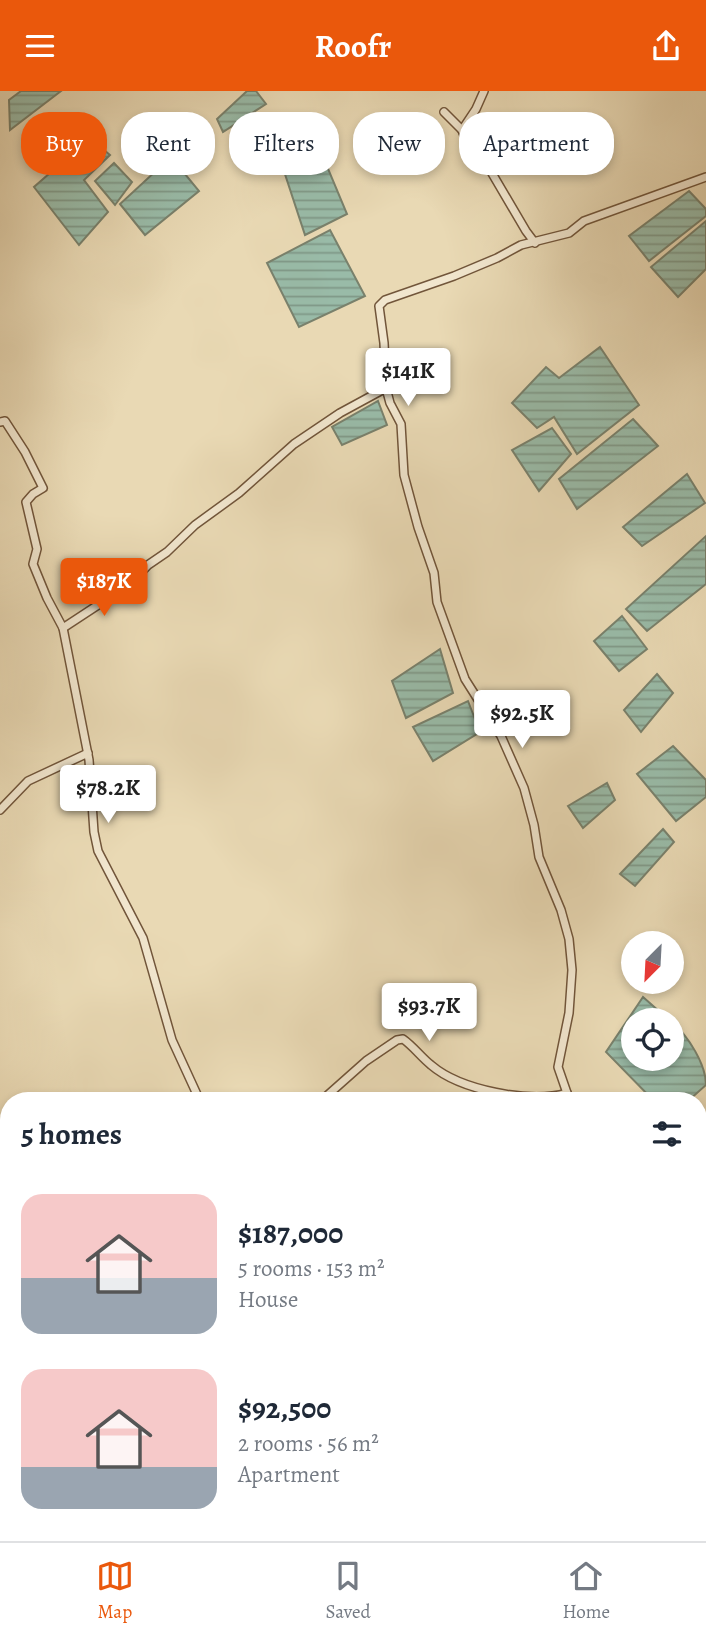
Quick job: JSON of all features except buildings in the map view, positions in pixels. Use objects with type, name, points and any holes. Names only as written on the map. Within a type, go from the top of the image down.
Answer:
[{"type":"street","points":[[474,112],[484,91]]},
{"type":"street","points":[[445,113],[459,127]]},
{"type":"street","points":[[493,175],[535,243]]},
{"type":"street","points":[[564,1092],[558,1067],[569,1013],[572,970],[569,939],[561,910],[539,857],[524,788],[501,736],[465,679],[437,602],[434,573],[404,475],[401,424],[386,388],[379,306],[384,300],[454,276],[521,245],[569,233],[584,221],[706,177]]},
{"type":"street","points":[[63,628],[130,584],[195,525],[295,444],[340,412],[386,388]]},
{"type":"street","points":[[0,422],[5,421],[15,435],[43,488],[33,493],[26,502],[37,549],[33,564],[63,628],[88,753],[97,851],[143,938],[172,1039],[196,1092]]},
{"type":"street","points":[[0,810],[28,781],[88,753]]},
{"type":"street","points":[[331,1092],[366,1061],[402,1039],[431,1065],[471,1085],[497,1092]]},
{"type":"shaded area","points":[[21,91],[61,91],[34,112],[21,112],[21,122],[10,130],[9,100]]},
{"type":"shaded area","points":[[247,91],[256,91],[266,104],[254,112],[229,112],[229,128],[223,132],[217,119]]},
{"type":"shaded area","points":[[114,163],[121,170],[121,175],[125,175],[132,182],[115,205],[95,181],[101,175],[107,175],[107,170]]},
{"type":"shaded area","points":[[48,175],[89,175],[84,180],[108,212],[79,245],[34,187]]},
{"type":"shaded area","points":[[151,175],[186,175],[199,191],[145,235],[120,204]]},
{"type":"shaded area","points":[[285,175],[331,175],[347,214],[305,235]]},
{"type":"shaded area","points":[[689,191],[706,209],[706,216],[649,261],[629,236]]},
{"type":"shaded area","points":[[706,221],[706,269],[678,297],[651,267]]},
{"type":"shaded area","points":[[330,230],[365,296],[299,327],[267,263]]},
{"type":"shaded area","points":[[600,347],[639,405],[577,454],[554,417],[537,428],[512,403],[546,367],[559,378]]},
{"type":"shaded area","points":[[378,401],[387,425],[342,445],[332,427]]},
{"type":"shaded area","points":[[633,419],[658,446],[577,509],[559,479]]},
{"type":"shaded area","points":[[552,428],[571,454],[539,491],[512,450]]},
{"type":"shaded area","points":[[687,474],[705,503],[642,546],[623,527]]},
{"type":"shaded area","points":[[706,536],[706,584],[647,631],[626,609]]},
{"type":"shaded area","points":[[622,616],[647,649],[619,671],[594,641]]},
{"type":"shaded area","points":[[440,649],[453,693],[406,718],[392,681]]},
{"type":"shaded area","points":[[657,674],[673,693],[641,732],[624,710]]},
{"type":"shaded area","points":[[468,701],[480,732],[433,761],[413,727]]},
{"type":"shaded area","points":[[673,746],[706,780],[706,797],[676,821],[637,774]]},
{"type":"shaded area","points":[[607,783],[615,800],[583,828],[568,806]]},
{"type":"shaded area","points":[[663,829],[674,842],[635,886],[620,874]]},
{"type":"shaded area","points":[[643,997],[655,1008],[636,1008]]},
{"type":"shaded area","points":[[621,1030],[621,1067],[606,1052]]},
{"type":"shaded area","points":[[684,1035],[703,1068],[706,1085],[698,1092],[645,1092],[625,1071],[684,1071]]}]
